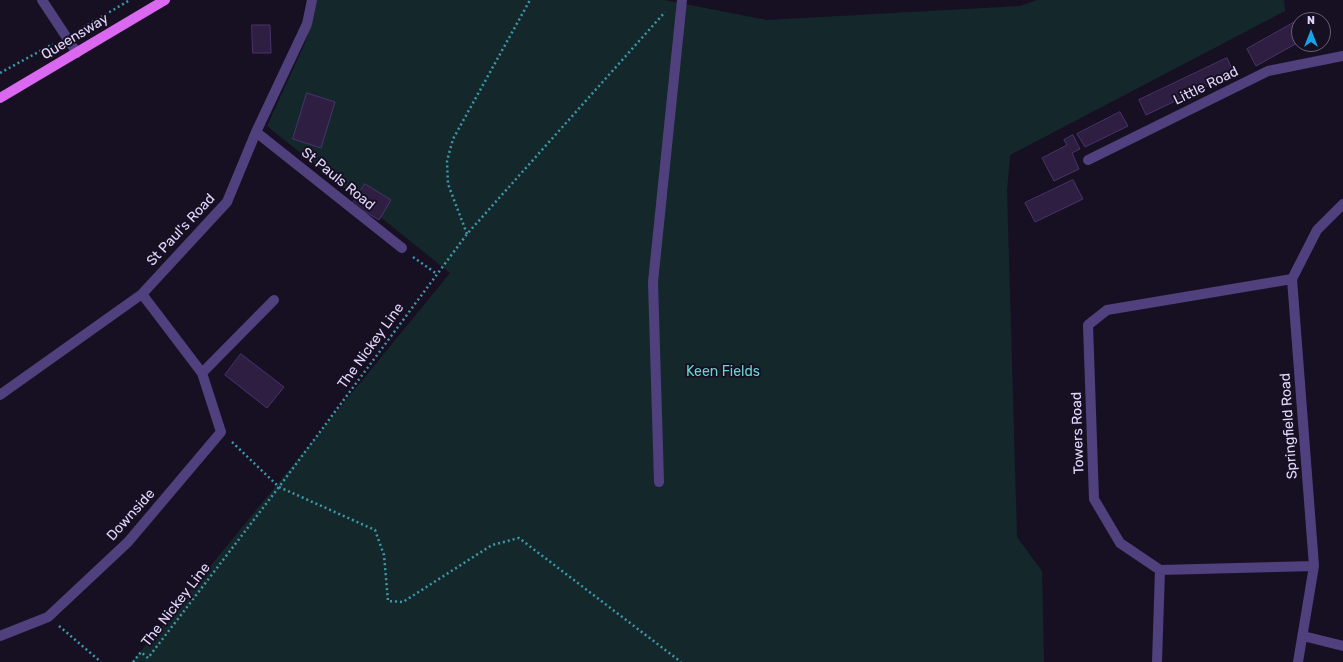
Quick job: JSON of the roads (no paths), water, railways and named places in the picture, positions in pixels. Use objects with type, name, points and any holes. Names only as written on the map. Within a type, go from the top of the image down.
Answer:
[{"type":"main road","name":"Queensway","points":[[0,98],[165,0]]},
{"type":"street","points":[[42,0],[77,53]]},
{"type":"street","name":"St Paul's Road","points":[[0,395],[142,294],[227,202],[256,132],[307,24],[312,0]]},
{"type":"street","points":[[659,482],[653,282],[682,0]]},
{"type":"street","name":"Little Road","points":[[1088,160],[1268,71],[1343,56]]},
{"type":"street","name":"St Pauls Road","points":[[256,132],[402,248]]},
{"type":"street","points":[[1292,279],[1317,230],[1343,204]]},
{"type":"street","name":"Springfield Road","points":[[1292,279],[1314,566],[1298,662]]},
{"type":"street","name":"Towers Road","points":[[1160,570],[1120,542],[1094,499],[1088,325],[1107,310],[1292,279]]},
{"type":"street","points":[[142,294],[202,373],[274,300]]},
{"type":"street","name":"Downside","points":[[0,636],[48,617],[128,542],[221,432],[202,373]]},
{"type":"street","points":[[1157,662],[1160,570],[1314,566]]},
{"type":"street","points":[[1303,636],[1343,646]]},
{"type":"park label","name":"Keen Fields","points":[[723,372]]}]
